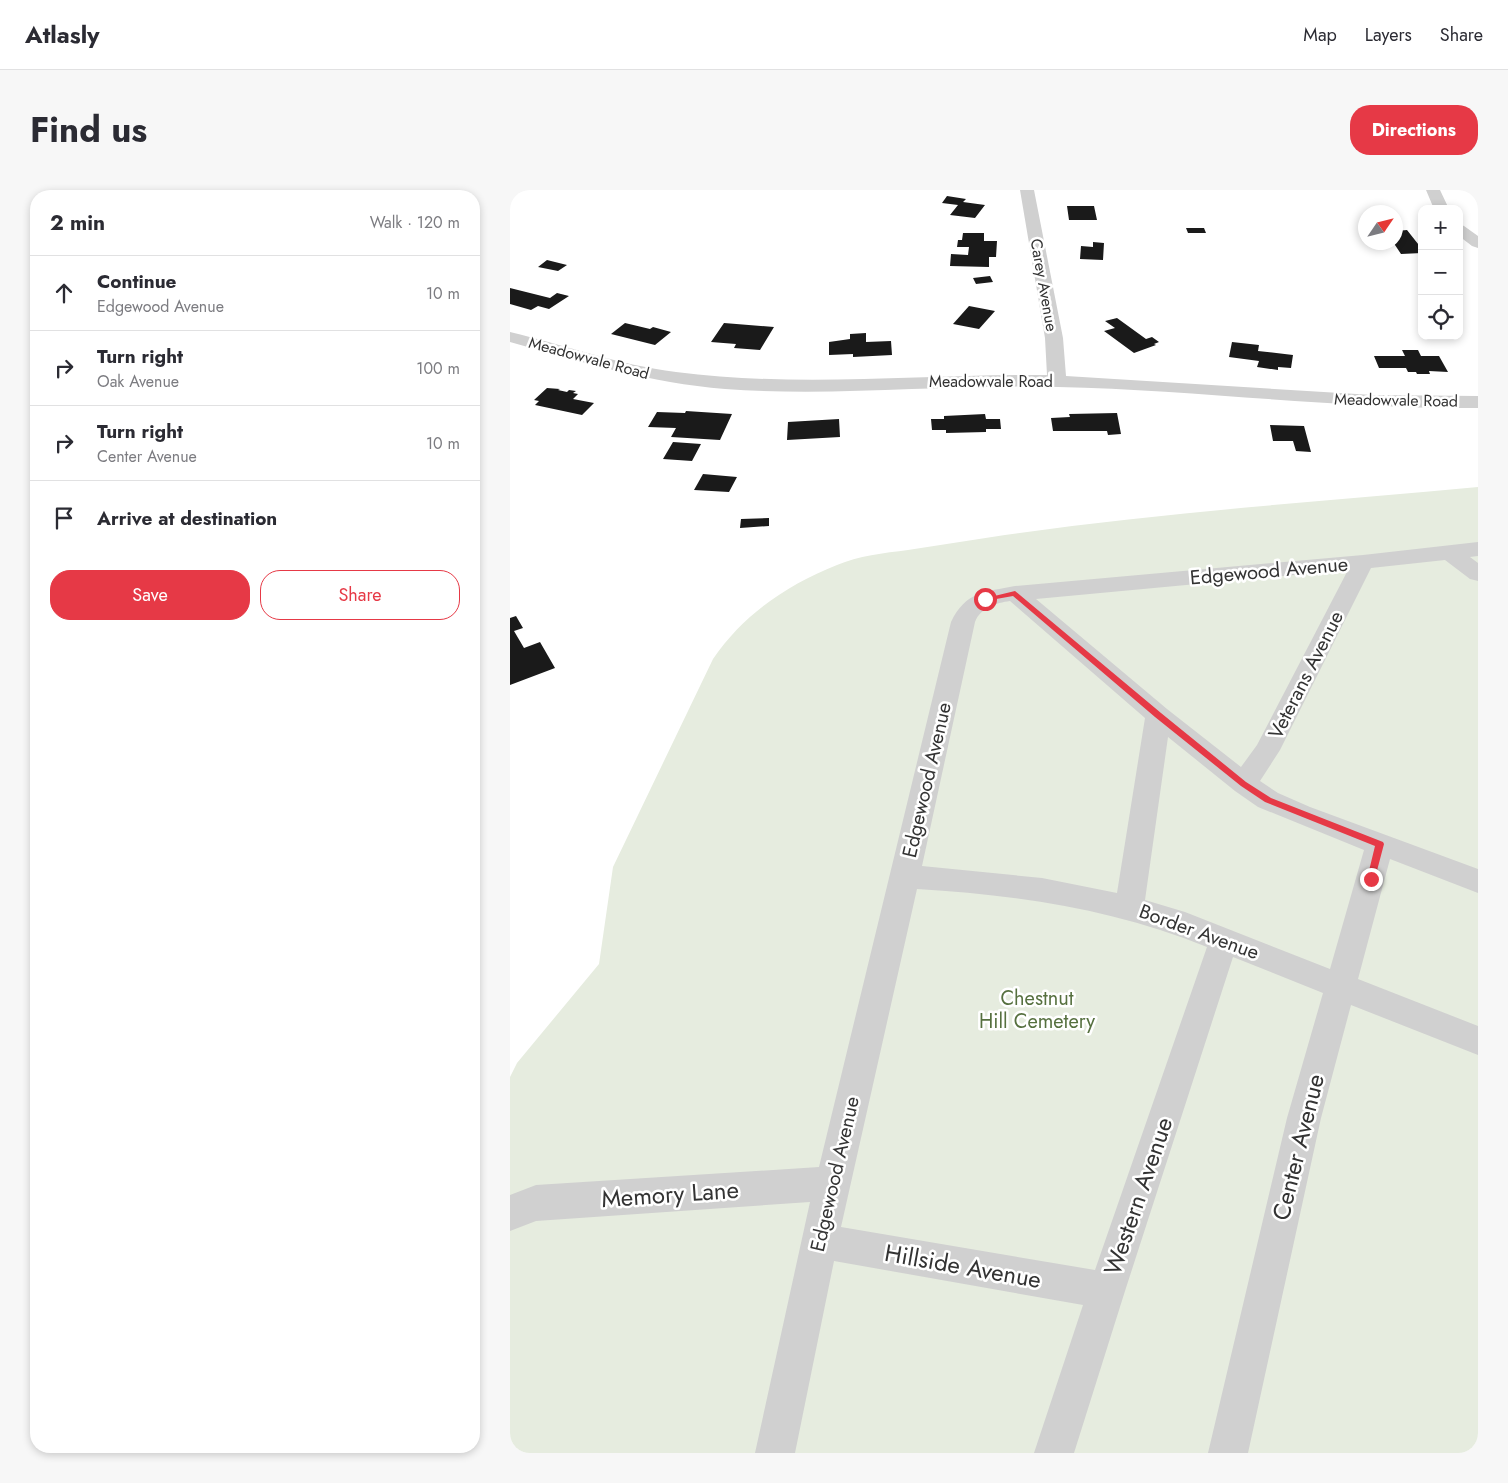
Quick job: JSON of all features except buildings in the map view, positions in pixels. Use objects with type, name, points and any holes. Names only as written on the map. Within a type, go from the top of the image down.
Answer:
[{"type":"street","name":"Carey Avenue","points":[[1027,190],[1054,338],[1057,380]]},
{"type":"street","points":[[1433,190],[1440,205]]},
{"type":"street","points":[[1463,232],[1478,243]]},
{"type":"street","name":"Meadowvale Road","points":[[510,337],[615,368],[678,379],[718,383],[803,386],[987,380],[1057,380],[1363,401],[1420,403],[1478,402]]},
{"type":"street","name":"Edgewood Avenue","points":[[775,1453],[832,1183],[905,877],[963,622],[970,609],[979,602],[992,597],[1015,593],[1363,562],[1478,549]]},
{"type":"street","points":[[1449,552],[1478,574]]},
{"type":"street","name":"Veterans Avenue","points":[[1244,784],[1267,750],[1363,562]]},
{"type":"street","points":[[1015,593],[1158,715],[1244,784],[1268,800],[1478,881]]},
{"type":"street","points":[[1130,906],[1158,715]]},
{"type":"street","name":"Center Avenue","points":[[1228,1453],[1304,1118],[1380,844]]},
{"type":"street","name":"Border Avenue","points":[[905,877],[954,879],[1130,906],[1224,940],[1478,1042]]},
{"type":"street","name":"Western Avenue","points":[[1054,1453],[1106,1291],[1224,940]]},
{"type":"street","name":"Memory Lane","points":[[510,1213],[536,1203],[832,1183]]},
{"type":"street","name":"Hillside Avenue","points":[[820,1241],[1106,1291]]},
{"type":"green space","name":"Chestnut Hill Cemetery","points":[[1478,487],[1478,1453],[510,1453],[510,1077],[517,1063],[599,964],[613,867],[713,659],[738,628],[768,603],[801,582],[845,562],[871,555],[1113,521]]},
{"type":"route","points":[[985,599],[1015,593],[1158,715],[1244,784],[1268,800],[1380,844],[1371,879]]}]
